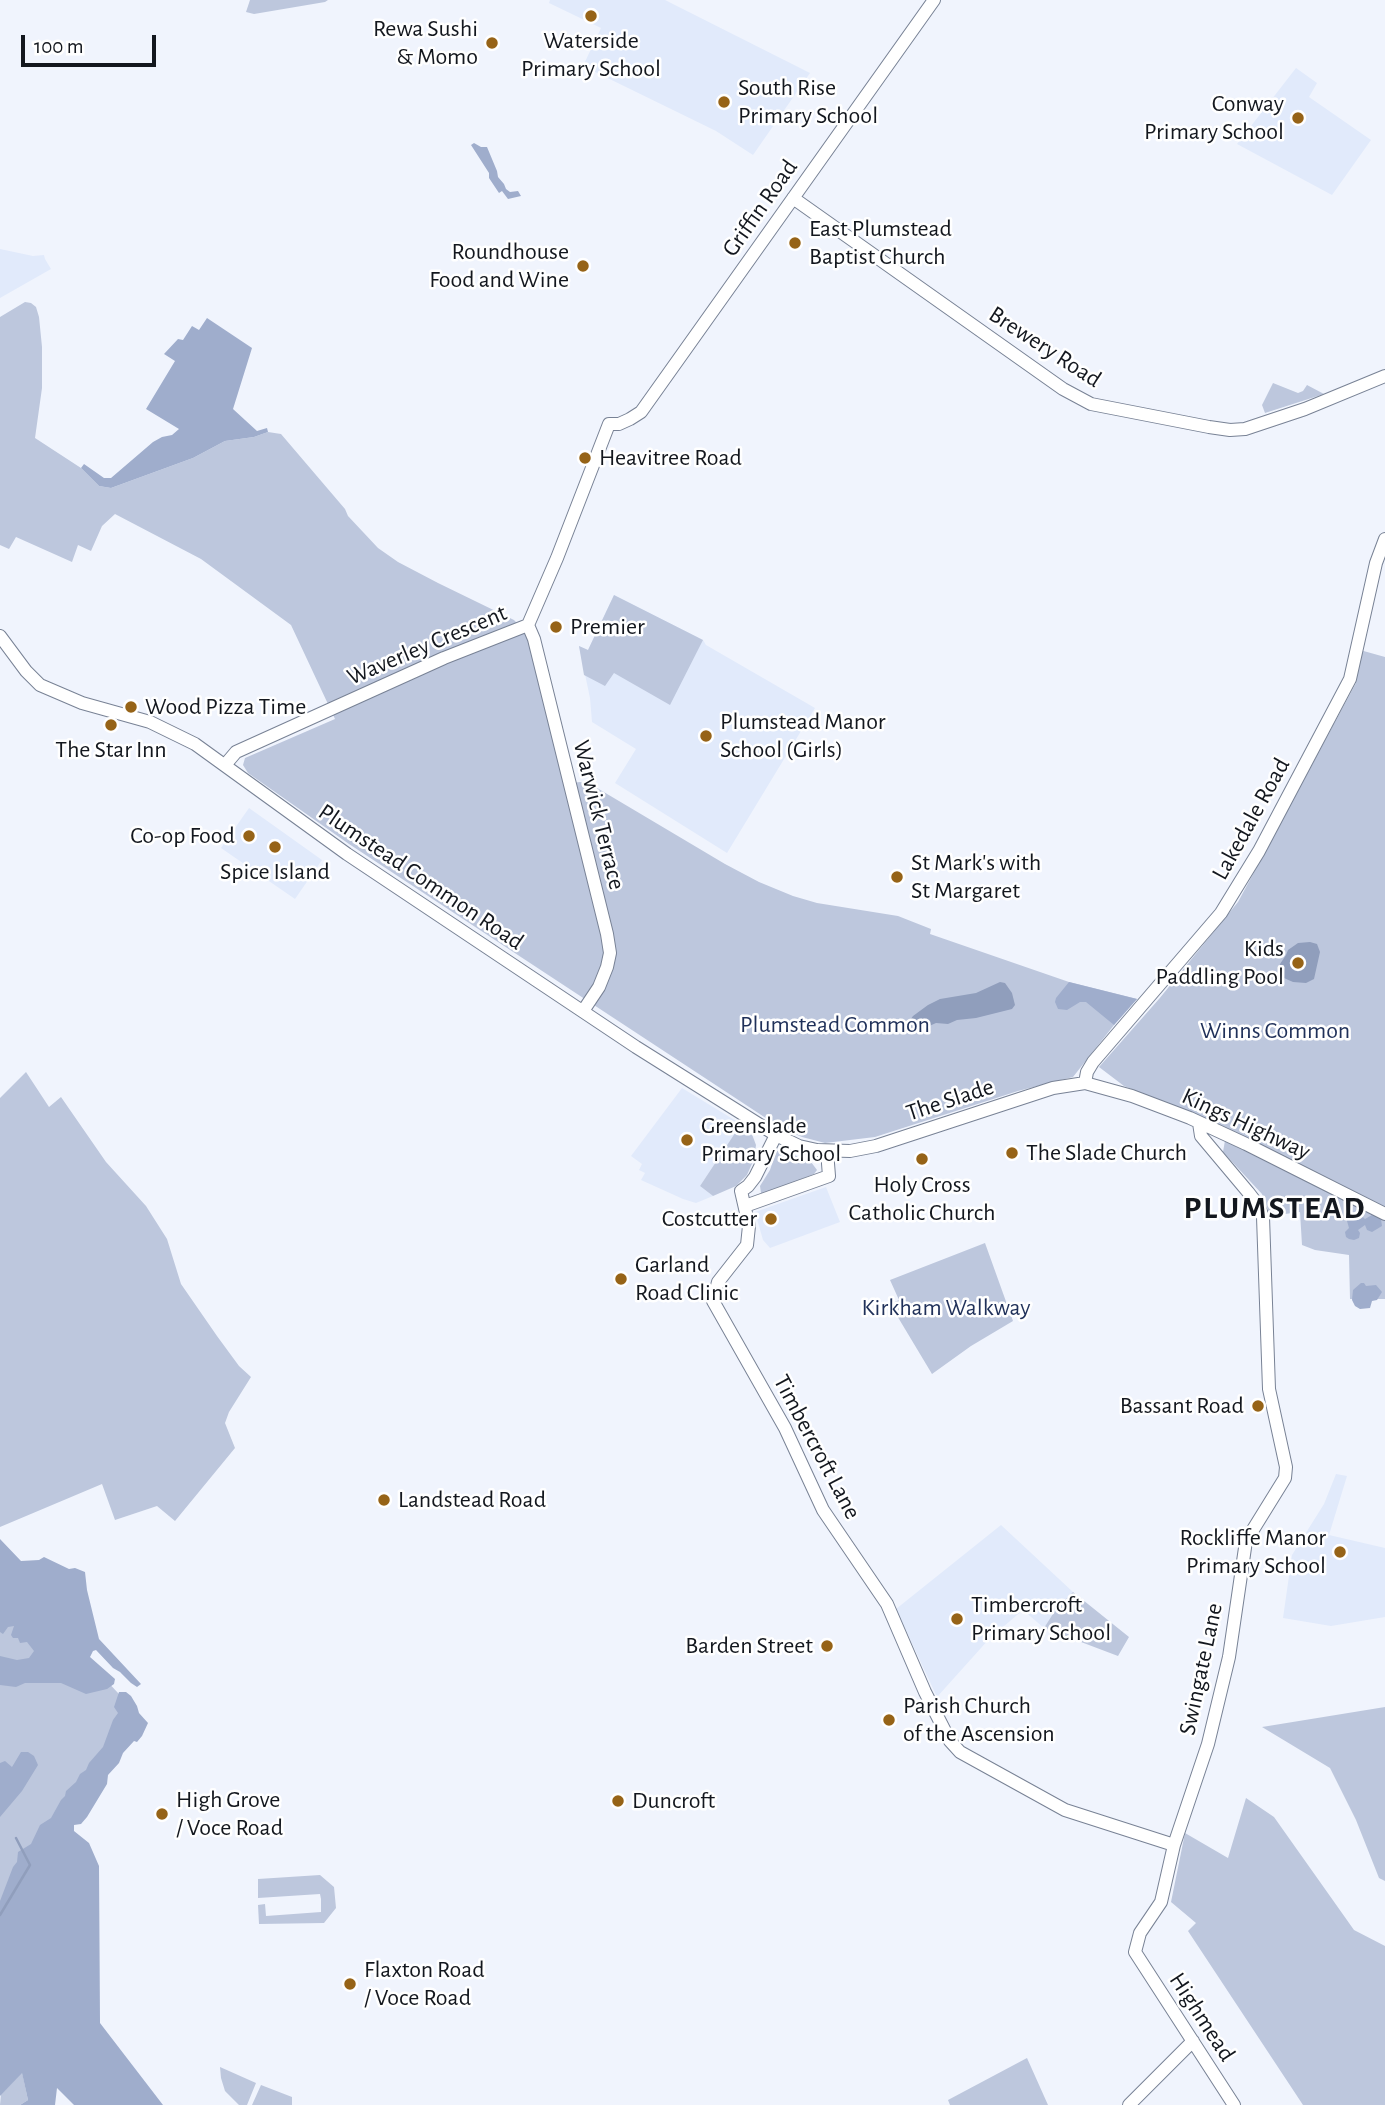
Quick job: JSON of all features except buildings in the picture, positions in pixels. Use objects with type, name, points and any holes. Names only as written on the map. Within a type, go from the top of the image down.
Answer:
[{"type":"street","name":"Griffin Road","points":[[608,424],[619,424],[641,412],[934,0]]},
{"type":"street","name":"Brewery Road","points":[[793,198],[1063,389],[1091,404],[1209,427],[1245,429],[1306,409],[1385,376]]},
{"type":"street","name":"Waverley Crescent","points":[[225,765],[232,755],[242,749],[444,658],[528,625],[558,558],[608,424]]},
{"type":"street","name":"Lakedale Road","points":[[1085,1083],[1093,1062],[1221,913],[1259,851],[1350,679],[1376,563],[1385,539]]},
{"type":"street","name":"Warwick Terrace","points":[[528,625],[534,639],[610,953],[599,987],[583,1011]]},
{"type":"street","name":"Plumstead Common Road","points":[[0,635],[32,678],[52,692],[162,727],[195,744],[347,854],[583,1011],[776,1135],[799,1146],[827,1151]]},
{"type":"street","name":"Kings Highway","points":[[1085,1083],[1132,1096],[1199,1123],[1385,1214]]},
{"type":"street","name":"The Slade","points":[[827,1151],[850,1151],[876,1146],[1053,1088],[1085,1083]]},
{"type":"street","name":"Swingate Lane","points":[[1135,1952],[1140,1933],[1161,1902],[1174,1846],[1208,1744],[1229,1657],[1246,1541],[1285,1478],[1286,1467],[1269,1389],[1263,1217],[1258,1205],[1201,1136],[1199,1123]]},
{"type":"street","name":"Timbercroft Lane","points":[[776,1135],[755,1177],[741,1191],[749,1226],[747,1245],[718,1282],[713,1301],[779,1418],[823,1510],[887,1604],[950,1741],[960,1752],[1058,1806],[1174,1846]]},
{"type":"street","points":[[745,1206],[829,1176],[827,1151]]},
{"type":"street","name":"Highmead","points":[[1135,1952],[1234,2105]]},
{"type":"street","points":[[1129,2105],[1193,2041]]},
{"type":"shaded area","name":"South Rise Primary School","points":[[550,0],[665,0],[810,73],[753,155],[716,131],[583,66],[601,28],[549,3]]},
{"type":"shaded area","name":"Conway Primary School","points":[[1296,68],[1317,83],[1309,97],[1371,140],[1332,195],[1237,144]]},
{"type":"shaded area","points":[[474,143],[487,147],[498,177],[506,189],[510,192],[518,191],[521,196],[508,199],[502,191],[499,193],[471,145]]},
{"type":"shaded area","points":[[0,249],[33,256],[44,255],[51,269],[0,298]]},
{"type":"shaded area","points":[[207,318],[252,348],[233,409],[257,431],[267,428],[268,432],[225,441],[193,458],[111,488],[99,486],[81,468],[84,464],[104,478],[111,478],[153,442],[172,435],[179,429],[146,409],[175,361],[164,354],[178,339],[183,340],[192,326],[199,330]]},
{"type":"shaded area","name":"Plumstead Manor School (Girls)","points":[[614,595],[703,640],[706,645],[815,708],[727,853],[615,783],[636,749],[592,722],[579,646],[588,650]]},
{"type":"shaded area","points":[[249,808],[322,860],[295,899],[221,848]]},
{"type":"shaded area","name":"Kids Paddling Pool","points":[[1298,943],[1317,944],[1320,952],[1314,979],[1306,983],[1284,978],[1280,964],[1288,950]]},
{"type":"shaded area","points":[[1000,982],[1005,983],[1012,993],[1015,1005],[1012,1009],[948,1024],[936,1023],[916,1032],[906,1032],[906,1026],[913,1016],[928,1005],[940,999],[976,993]]},
{"type":"shaded area","points":[[1069,982],[1137,999],[1114,1025],[1086,1002],[1080,1002],[1067,1010],[1058,1009],[1056,998]]},
{"type":"shaded area","name":"Greenslade Primary School","points":[[682,1088],[741,1124],[700,1186],[713,1196],[696,1203],[641,1180],[645,1173],[639,1170],[642,1164],[631,1156]]},
{"type":"shaded area","points":[[826,1187],[840,1222],[770,1248],[763,1240],[755,1212]]},
{"type":"shaded area","points":[[1357,1212],[1365,1219],[1372,1215],[1379,1217],[1382,1226],[1372,1232],[1367,1230],[1365,1225],[1358,1230],[1359,1238],[1349,1239],[1345,1232],[1349,1228],[1347,1221],[1349,1215]]},
{"type":"shaded area","points":[[1361,1283],[1366,1286],[1376,1285],[1382,1292],[1377,1300],[1372,1301],[1370,1308],[1360,1309],[1352,1300],[1353,1290]]},
{"type":"shaded area","name":"Rockliffe Manor Primary School","points":[[1336,1474],[1347,1476],[1329,1535],[1385,1548],[1385,1617],[1331,1626],[1283,1618],[1292,1555],[1324,1504]]},
{"type":"shaded area","name":"Timbercroft Primary School","points":[[1001,1525],[1073,1592],[1056,1609],[1044,1628],[1023,1610],[990,1638],[937,1697],[896,1609]]},
{"type":"shaded area","points":[[0,1539],[21,1561],[44,1557],[69,1569],[85,1572],[99,1639],[141,1684],[137,1687],[131,1683],[96,1650],[90,1657],[115,1679],[114,1684],[107,1689],[86,1694],[61,1683],[25,1683],[16,1687],[0,1685],[0,1656],[17,1660],[29,1658],[34,1651],[27,1642],[20,1643],[18,1638],[13,1638],[11,1635],[14,1626],[8,1627],[3,1634],[0,1632]]},
{"type":"shaded area","points":[[119,1692],[126,1692],[131,1696],[139,1713],[148,1723],[137,1742],[134,1741],[123,1753],[119,1763],[108,1775],[107,1784],[87,1817],[81,1824],[74,1825],[74,1831],[89,1843],[99,1866],[100,2023],[163,2105],[74,2105],[57,2088],[55,2105],[20,2105],[28,2100],[22,2073],[0,2096],[0,1901],[17,1862],[18,1852],[31,1844],[40,1825],[51,1818],[66,1791],[103,1747],[118,1713],[114,1707]]},
{"type":"shaded area","points":[[21,1752],[34,1756],[38,1765],[22,1791],[0,1817],[0,1763],[5,1761],[12,1767]]},
{"type":"green space","points":[[250,0],[328,0],[254,14],[246,12]]},
{"type":"green space","name":"Plumstead Common","points":[[25,302],[36,307],[42,347],[42,388],[35,438],[81,468],[99,486],[111,488],[193,458],[225,441],[268,432],[281,434],[345,509],[348,516],[378,548],[398,562],[514,620],[526,633],[565,784],[580,782],[592,785],[725,864],[793,896],[817,903],[898,916],[931,929],[930,934],[1069,982],[1137,999],[1073,1077],[1018,1091],[875,1137],[825,1143],[781,1128],[349,844],[248,773],[243,765],[245,758],[335,719],[291,625],[201,559],[115,514],[102,526],[91,551],[78,545],[72,562],[16,537],[9,549],[0,545],[0,317]]},
{"type":"green space","points":[[1273,383],[1298,393],[1307,385],[1324,394],[1265,413],[1262,405]]},
{"type":"green space","points":[[614,595],[703,640],[670,705],[614,673],[605,686],[584,675],[579,646],[588,650]]},
{"type":"green space","name":"Winns Common","points":[[1360,650],[1385,657],[1385,1299],[1350,1299],[1349,1255],[1315,1250],[1302,1245],[1300,1212],[1270,1216],[1262,1194],[1223,1152],[1227,1129],[1124,1086],[1099,1067],[1238,902],[1356,683]]},
{"type":"green space","points":[[26,1072],[49,1107],[61,1097],[106,1162],[146,1206],[167,1239],[181,1284],[239,1366],[251,1377],[225,1423],[235,1448],[175,1521],[157,1506],[115,1520],[102,1484],[0,1527],[0,1098]]},
{"type":"green space","points":[[741,1124],[750,1129],[756,1145],[754,1159],[747,1175],[736,1186],[713,1196],[700,1186]]},
{"type":"green space","points":[[780,1149],[811,1162],[817,1170],[814,1174],[761,1193],[760,1186]]},
{"type":"green space","name":"Kirkham Walkway","points":[[985,1243],[1013,1321],[932,1374],[890,1304],[899,1300],[890,1280]]},
{"type":"green space","points":[[0,1566],[131,1707],[0,1921]]},
{"type":"green space","points":[[1073,1592],[1129,1637],[1118,1656],[1044,1628],[1056,1609]]},
{"type":"green space","points":[[1385,1707],[1385,1881],[1379,1878],[1356,1820],[1330,1768],[1262,1727]]},
{"type":"green space","points":[[1246,1798],[1274,1817],[1354,1930],[1385,1946],[1385,2105],[1303,2105],[1188,1931],[1196,1923],[1171,1902],[1185,1833],[1228,1858]]},
{"type":"green space","points":[[320,1875],[334,1887],[336,1908],[324,1923],[259,1924],[258,1905],[265,1904],[266,1916],[321,1912],[321,1899],[320,1894],[258,1898],[258,1879]]},
{"type":"green space","points":[[1027,2058],[1048,2105],[950,2105],[948,2100]]},
{"type":"green space","points":[[220,2067],[256,2083],[247,2105],[239,2105],[225,2091]]},
{"type":"green space","points":[[22,2072],[28,2100],[20,2105],[0,2105],[1,2094]]},
{"type":"green space","points":[[261,2085],[292,2097],[292,2105],[252,2105]]},
{"type":"waterway","points":[[0,1915],[30,1865],[16,1838]]},
{"type":"place","name":"Waterside Primary School","points":[[591,16]]},
{"type":"place","name":"Rewa Sushi & Momo","points":[[492,43]]},
{"type":"place","name":"South Rise Primary School","points":[[724,102]]},
{"type":"place","name":"Conway Primary School","points":[[1298,118]]},
{"type":"place","name":"East Plumstead Baptist Church","points":[[795,243]]},
{"type":"place","name":"Roundhouse Food and Wine","points":[[583,266]]},
{"type":"place","name":"Heavitree Road","points":[[585,458]]},
{"type":"place","name":"Premier","points":[[556,627]]},
{"type":"place","name":"Wood Pizza Time","points":[[131,707]]},
{"type":"place","name":"The Star Inn","points":[[111,725]]},
{"type":"place","name":"Plumstead Manor School (Girls)","points":[[706,736]]},
{"type":"place","name":"Co-op Food","points":[[249,836]]},
{"type":"place","name":"Spice Island","points":[[275,847]]},
{"type":"place","name":"St Mark's with St Margaret","points":[[897,877]]},
{"type":"place","name":"Kids Paddling Pool","points":[[1298,963]]},
{"type":"place","name":"Greenslade Primary School","points":[[687,1140]]},
{"type":"place","name":"The Slade Church","points":[[1012,1153]]},
{"type":"place","name":"Holy Cross Catholic Church","points":[[922,1159]]},
{"type":"place","name":"Costcutter","points":[[771,1219]]},
{"type":"place","name":"Garland Road Clinic","points":[[621,1279]]},
{"type":"place","name":"Bassant Road","points":[[1258,1406]]},
{"type":"place","name":"Landstead Road","points":[[384,1500]]},
{"type":"place","name":"Rockliffe Manor Primary School","points":[[1340,1552]]},
{"type":"place","name":"Timbercroft Primary School","points":[[957,1619]]},
{"type":"place","name":"Barden Street","points":[[827,1646]]},
{"type":"place","name":"Parish Church of the Ascension","points":[[889,1720]]},
{"type":"place","name":"Duncroft","points":[[618,1801]]},
{"type":"place","name":"High Grove / Voce Road","points":[[162,1814]]},
{"type":"place","name":"Flaxton Road / Voce Road","points":[[350,1984]]},
{"type":"district","name":"PLUMSTEAD","points":[[1275,1208]]}]
